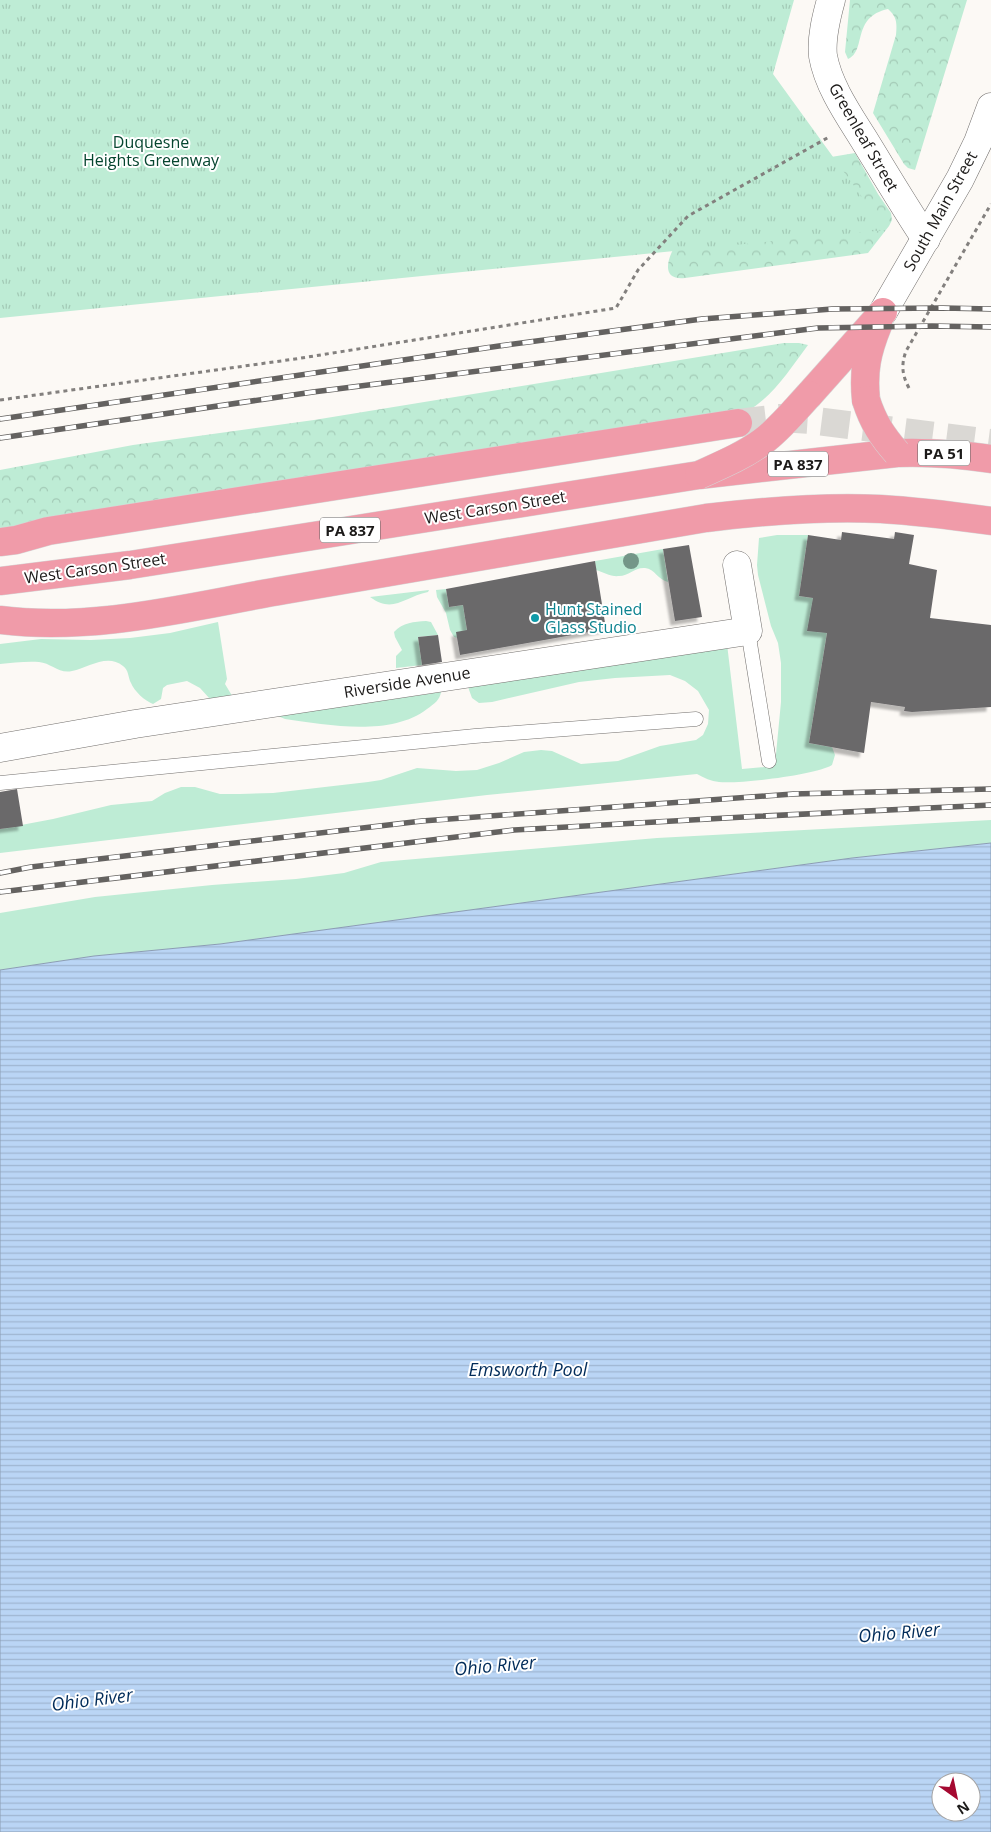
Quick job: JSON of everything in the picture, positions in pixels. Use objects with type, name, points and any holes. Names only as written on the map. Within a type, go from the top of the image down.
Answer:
[{"type":"main road","name":"PA 837","points":[[699,475],[740,457],[763,442],[785,422],[883,312]]},
{"type":"main road","name":"PA 51","points":[[883,312],[866,361],[866,400],[874,422],[883,438],[897,453]]},
{"type":"main road","points":[[0,542],[16,540],[48,531],[738,423]]},
{"type":"main road","name":"West Carson Street","points":[[0,581],[130,565],[699,475],[897,453],[929,452],[991,459]]},
{"type":"main road","points":[[0,620],[77,622],[153,615],[253,595],[696,520],[756,512],[843,508],[882,509],[991,521]]},
{"type":"street","name":"Greenleaf Street","points":[[831,0],[825,22],[823,56],[829,76],[854,123],[926,239]]},
{"type":"street","name":"South Main Street","points":[[883,312],[960,179],[978,142],[991,107]]},
{"type":"street","points":[[737,565],[748,631]]},
{"type":"street","name":"Riverside Avenue","points":[[0,748],[154,721],[748,631]]},
{"type":"lane","points":[[748,631],[769,761]]},
{"type":"lane","points":[[0,783],[475,736],[696,719]]},
{"type":"path","points":[[0,400],[295,359],[616,308],[638,270],[688,216],[854,123]]},
{"type":"path","points":[[909,388],[903,372],[903,361],[906,351],[991,204]]},
{"type":"green space","name":"Duquesne Heights Greenway","points":[[0,0],[794,0],[773,74],[886,230],[0,318]]},
{"type":"green space","points":[[850,0],[967,0],[915,170],[908,168],[904,164],[873,113],[896,35],[895,18],[888,9],[876,13],[869,19],[864,26],[854,55],[848,59],[845,52]]},
{"type":"green space","points":[[855,153],[891,213],[892,220],[868,253],[685,278],[677,278],[671,275],[668,266],[669,259],[678,241],[825,158]]},
{"type":"green space","points":[[784,343],[808,345],[765,399],[743,413],[720,420],[0,535],[0,470],[133,445],[314,420]]},
{"type":"green space","points":[[777,535],[808,535],[799,596],[813,598],[827,633],[809,743],[832,747],[835,755],[832,765],[823,769],[777,778],[743,782],[716,782],[697,774],[487,795],[0,853],[0,829],[111,805],[152,801],[165,793],[181,787],[195,787],[220,794],[273,793],[381,780],[417,768],[456,771],[477,770],[524,752],[541,750],[552,751],[581,764],[618,761],[660,746],[696,740],[703,735],[708,724],[709,710],[698,691],[685,681],[670,675],[579,682],[492,702],[479,703],[472,698],[468,687],[727,644],[742,769],[765,767],[773,764],[776,754],[781,702],[781,663],[778,643],[771,626],[757,565],[759,538]]},
{"type":"green space","points":[[663,549],[668,582],[645,568],[619,576],[596,570],[595,561]]},
{"type":"green space","points":[[446,589],[449,607],[463,605],[467,630],[458,638],[454,637],[450,630],[446,613],[437,597],[436,590]]},
{"type":"green space","points":[[429,590],[399,603],[392,604],[378,602],[370,597]]},
{"type":"green space","points":[[218,622],[227,679],[225,684],[234,699],[210,699],[200,688],[187,681],[167,685],[163,688],[161,699],[153,704],[143,698],[135,689],[125,668],[117,662],[111,661],[98,662],[67,672],[39,662],[0,664],[0,644],[41,639],[91,640],[130,638],[170,633]]},
{"type":"green space","points":[[431,622],[438,635],[418,637],[422,665],[396,668],[396,656],[402,650],[394,632],[405,624]]},
{"type":"green space","points":[[441,692],[434,704],[412,718],[377,726],[339,726],[285,719],[278,716]]},
{"type":"green space","points":[[991,820],[991,843],[852,858],[220,944],[94,956],[0,970],[0,913],[95,897],[212,885],[296,879],[344,873],[381,862],[657,838]]},
{"type":"water","name":"Emsworth Pool","points":[[991,843],[991,1832],[0,1832],[0,970],[94,956],[220,944],[852,858]]},
{"type":"building","points":[[842,532],[894,539],[895,532],[914,535],[909,564],[937,570],[930,618],[991,625],[991,707],[912,712],[904,711],[905,707],[871,702],[864,753],[809,743],[827,633],[807,631],[813,598],[799,596],[808,535],[841,540]]},
{"type":"building","points":[[689,545],[702,617],[675,621],[663,549]]},
{"type":"building","name":"Hunt Stained Glass Studio","points":[[595,561],[606,629],[460,655],[456,632],[467,630],[463,605],[449,607],[446,589]]},
{"type":"building","points":[[438,635],[442,662],[422,665],[418,637]]},
{"type":"building","points":[[17,789],[23,826],[0,829],[0,792]]},
{"type":"tunnel","points":[[738,423],[780,418],[809,420],[991,443]]},
{"type":"railway","points":[[0,419],[499,346],[702,319],[832,309],[991,309]]},
{"type":"railway","points":[[0,438],[313,392],[818,328],[991,327]]},
{"type":"railway","points":[[0,873],[31,867],[422,821],[793,794],[991,789]]},
{"type":"railway","points":[[0,892],[514,830],[991,805]]},
{"type":"place","name":"Hunt Stained Glass Studio","points":[[535,618]]},
{"type":"water label","name":"Ohio River","points":[[899,1632]]},
{"type":"water label","name":"Ohio River","points":[[495,1665]]},
{"type":"water label","name":"Ohio River","points":[[92,1699]]}]
